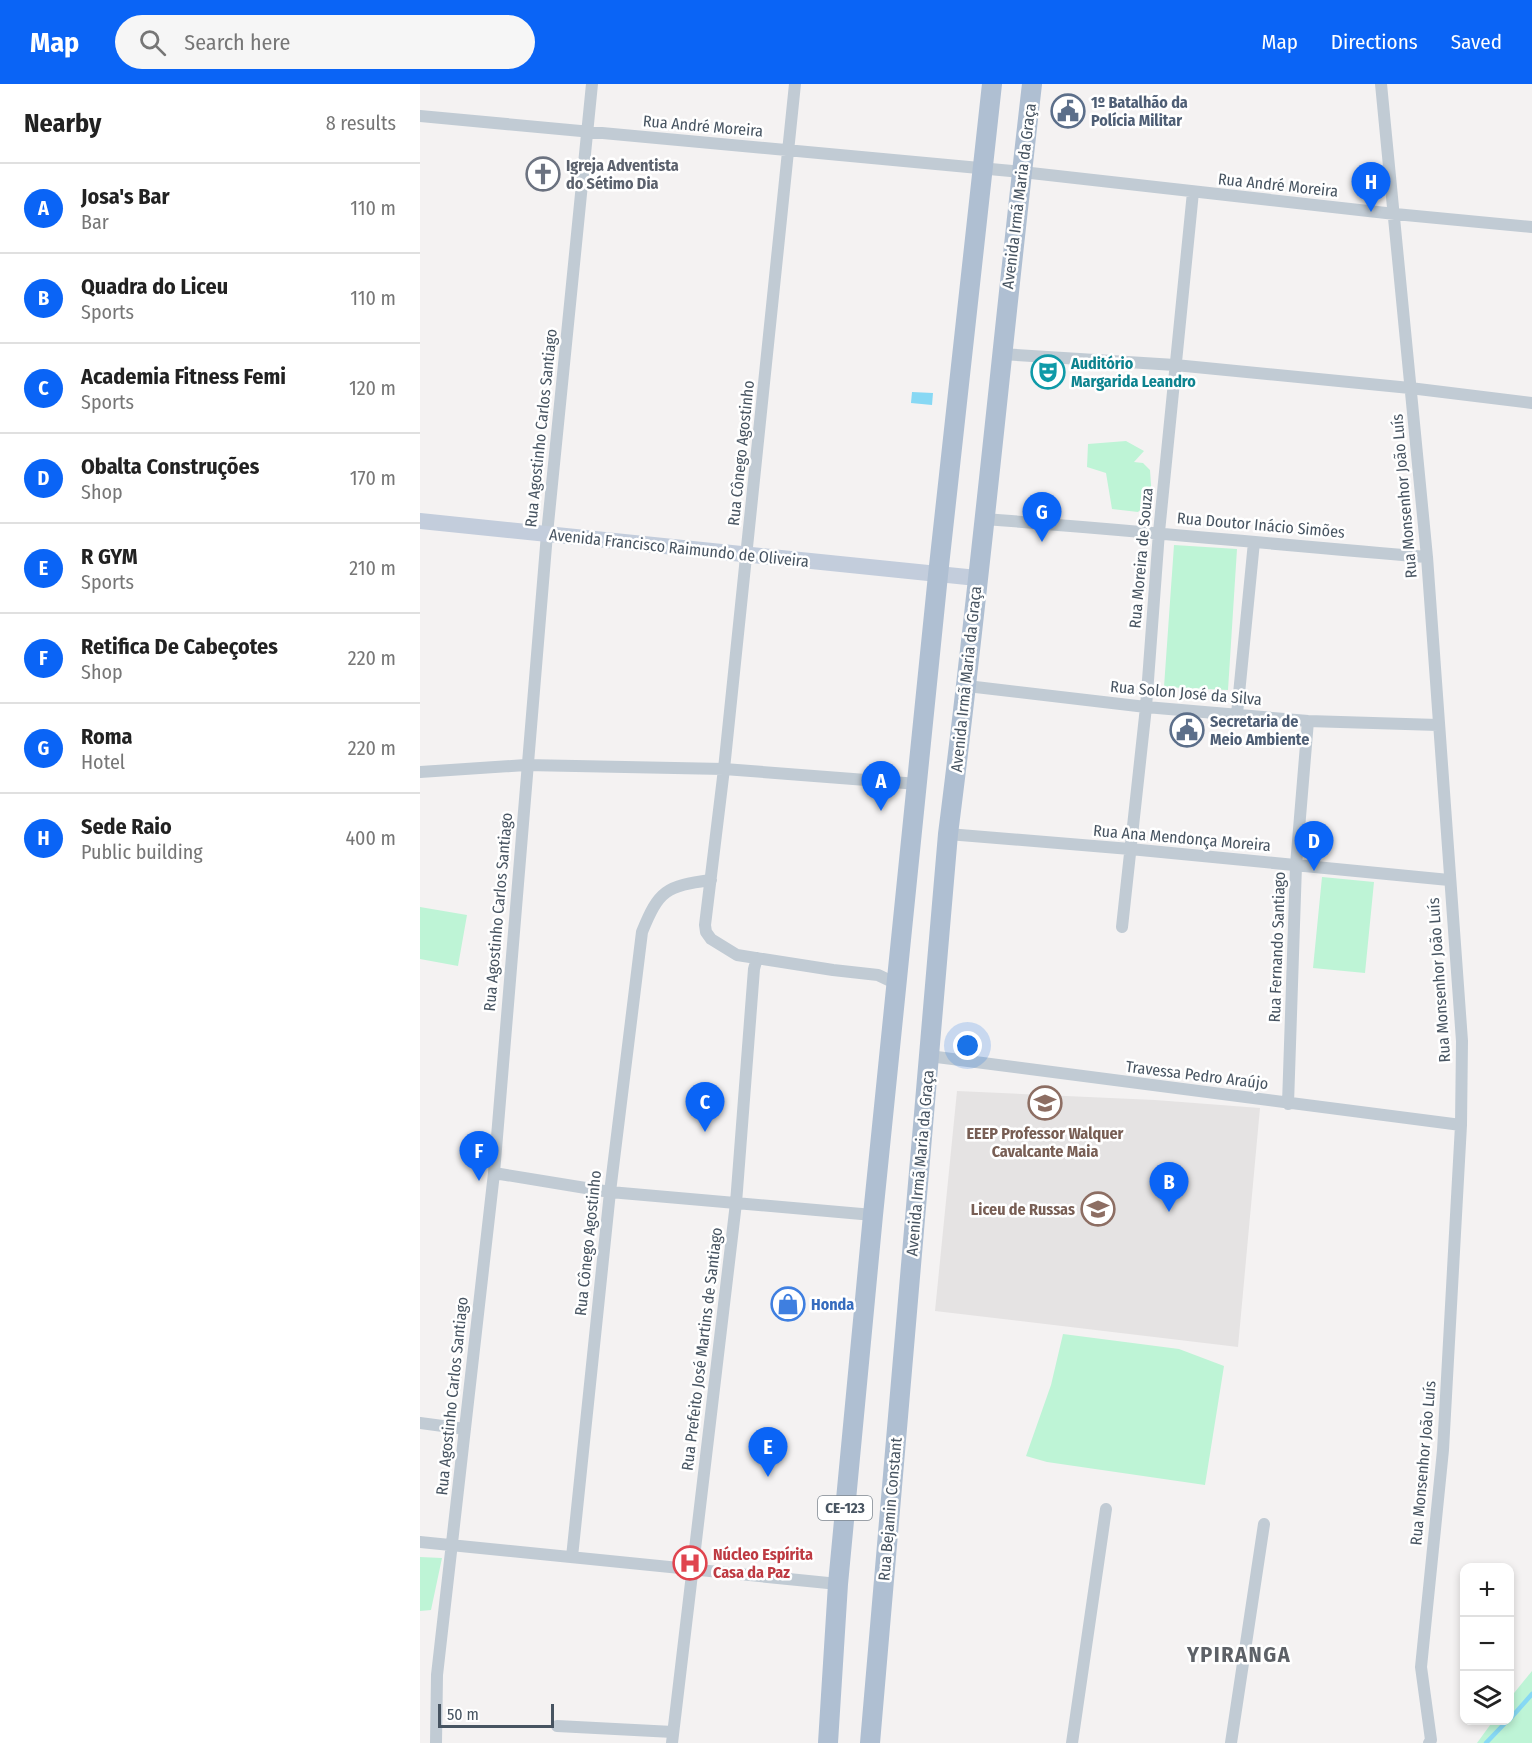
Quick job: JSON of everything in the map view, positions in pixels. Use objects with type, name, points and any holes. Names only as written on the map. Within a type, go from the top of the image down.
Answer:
[{"type":"main road","points":[[873,1215],[938,575],[992,84]]},
{"type":"main road","name":"Avenida Irmã Maria da Graça","points":[[910,1276],[948,834],[967,686],[1001,354],[1032,84]]},
{"type":"main road","name":"CE-123","points":[[828,1743],[838,1584],[873,1215]]},
{"type":"main road","name":"Rua Bejamin Constant","points":[[870,1743],[910,1276]]},
{"type":"street","name":"Rua Agostinho Carlos Santiago","points":[[436,1743],[437,1675],[494,1173],[526,765],[592,84]]},
{"type":"street","name":"Rua Cônego Agostinho","points":[[757,958],[737,955],[717,943],[706,932],[706,917],[724,769],[790,150],[795,84]]},
{"type":"street","name":"Rua Monsenhor João Luís","points":[[1381,84],[1427,557],[1462,1041],[1461,1125],[1443,1450],[1421,1667],[1431,1742]]},
{"type":"street","name":"Rua André Moreira","points":[[420,116],[983,168],[1532,227]]},
{"type":"street","name":"Rua Moreira de Souza","points":[[1122,927],[1146,707],[1159,532],[1193,192]]},
{"type":"street","points":[[1001,354],[1175,365],[1410,388],[1532,403]]},
{"type":"street","name":"Rua Doutor Inácio Simões","points":[[985,519],[1159,532],[1427,557]]},
{"type":"street","name":"Avenida Francisco Raimundo de Oliveira","points":[[420,521],[977,578]]},
{"type":"street","points":[[1237,714],[1254,542]]},
{"type":"street","name":"Rua Solon José da Silva","points":[[967,686],[1146,707],[1308,721],[1438,725]]},
{"type":"street","name":"Rua Fernando Santiago","points":[[1288,1104],[1296,865],[1308,721]]},
{"type":"street","points":[[420,772],[526,765],[724,769],[918,784]]},
{"type":"street","name":"Rua Ana Mendonça Moreira","points":[[948,834],[1449,880]]},
{"type":"street","name":"Rua Cônego Agostinho","points":[[572,1557],[610,1192],[642,932],[652,907],[664,893],[681,884],[711,879]]},
{"type":"street","points":[[757,958],[878,975],[897,984]]},
{"type":"street","name":"Rua Prefeito José Martins de Santiago","points":[[672,1738],[736,1203],[754,969],[757,958]]},
{"type":"street","name":"Travessa Pedro Araújo","points":[[929,1056],[1461,1125]]},
{"type":"street","points":[[494,1173],[610,1192],[873,1215]]},
{"type":"street","points":[[420,1423],[465,1429]]},
{"type":"street","points":[[1072,1743],[1106,1509]]},
{"type":"street","points":[[1231,1743],[1264,1524]]},
{"type":"street","points":[[420,1542],[838,1584]]},
{"type":"street","points":[[557,1726],[672,1738]]},
{"type":"shaded area","name":"Liceu de Russas","points":[[957,1091],[1155,1100],[1260,1108],[1238,1347],[935,1311]]},
{"type":"green space","points":[[1126,441],[1144,451],[1134,462],[1143,463],[1150,470],[1152,499],[1138,512],[1112,509],[1106,473],[1087,467],[1088,444]]},
{"type":"green space","points":[[1174,545],[1237,549],[1228,690],[1164,687]]},
{"type":"green space","points":[[1322,877],[1374,882],[1365,973],[1313,968]]},
{"type":"green space","points":[[420,907],[467,915],[458,966],[420,959]]},
{"type":"green space","points":[[1063,1334],[1179,1349],[1224,1366],[1205,1485],[1047,1462],[1026,1456],[1051,1385]]},
{"type":"green space","points":[[420,1557],[442,1558],[431,1610],[420,1611]]},
{"type":"green space","points":[[1532,1671],[1532,1743],[1477,1743],[1490,1725],[1514,1725],[1514,1693]]},
{"type":"water","points":[[912,392],[933,393],[932,405],[911,403]]},
{"type":"waterway","points":[[1514,1714],[1532,1694]]},
{"type":"waterway","points":[[1486,1743],[1503,1725]]},
{"type":"place","name":"1º Batalhão da Polícia Militar","points":[[1068,111]]},
{"type":"place","name":"Igreja Adventista do Sétimo Dia","points":[[543,174]]},
{"type":"place","name":"Sede Raio","points":[[1371,212]]},
{"type":"place","name":"Auditório Margarida Leandro","points":[[1048,372]]},
{"type":"place","name":"Roma","points":[[1042,542]]},
{"type":"place","name":"Secretaria de Meio Ambiente","points":[[1187,730]]},
{"type":"place","name":"Josa's Bar","points":[[881,811]]},
{"type":"place","name":"Obalta Construções","points":[[1314,871]]},
{"type":"place","name":"EEEP Professor Walquer Cavalcante Maia","points":[[1045,1103]]},
{"type":"place","name":"Academia Fitness Femi","points":[[705,1132]]},
{"type":"place","name":"Retifica De Cabeçotes","points":[[479,1181]]},
{"type":"place","name":"Liceu de Russas","points":[[1098,1209]]},
{"type":"place","name":"Quadra do Liceu","points":[[1169,1212]]},
{"type":"place","name":"Honda","points":[[788,1304]]},
{"type":"place","name":"R GYM","points":[[768,1477]]},
{"type":"place","name":"Núcleo Espírita Casa da Paz","points":[[690,1563]]},
{"type":"district","name":"YPIRANGA","points":[[1239,1654]]}]
